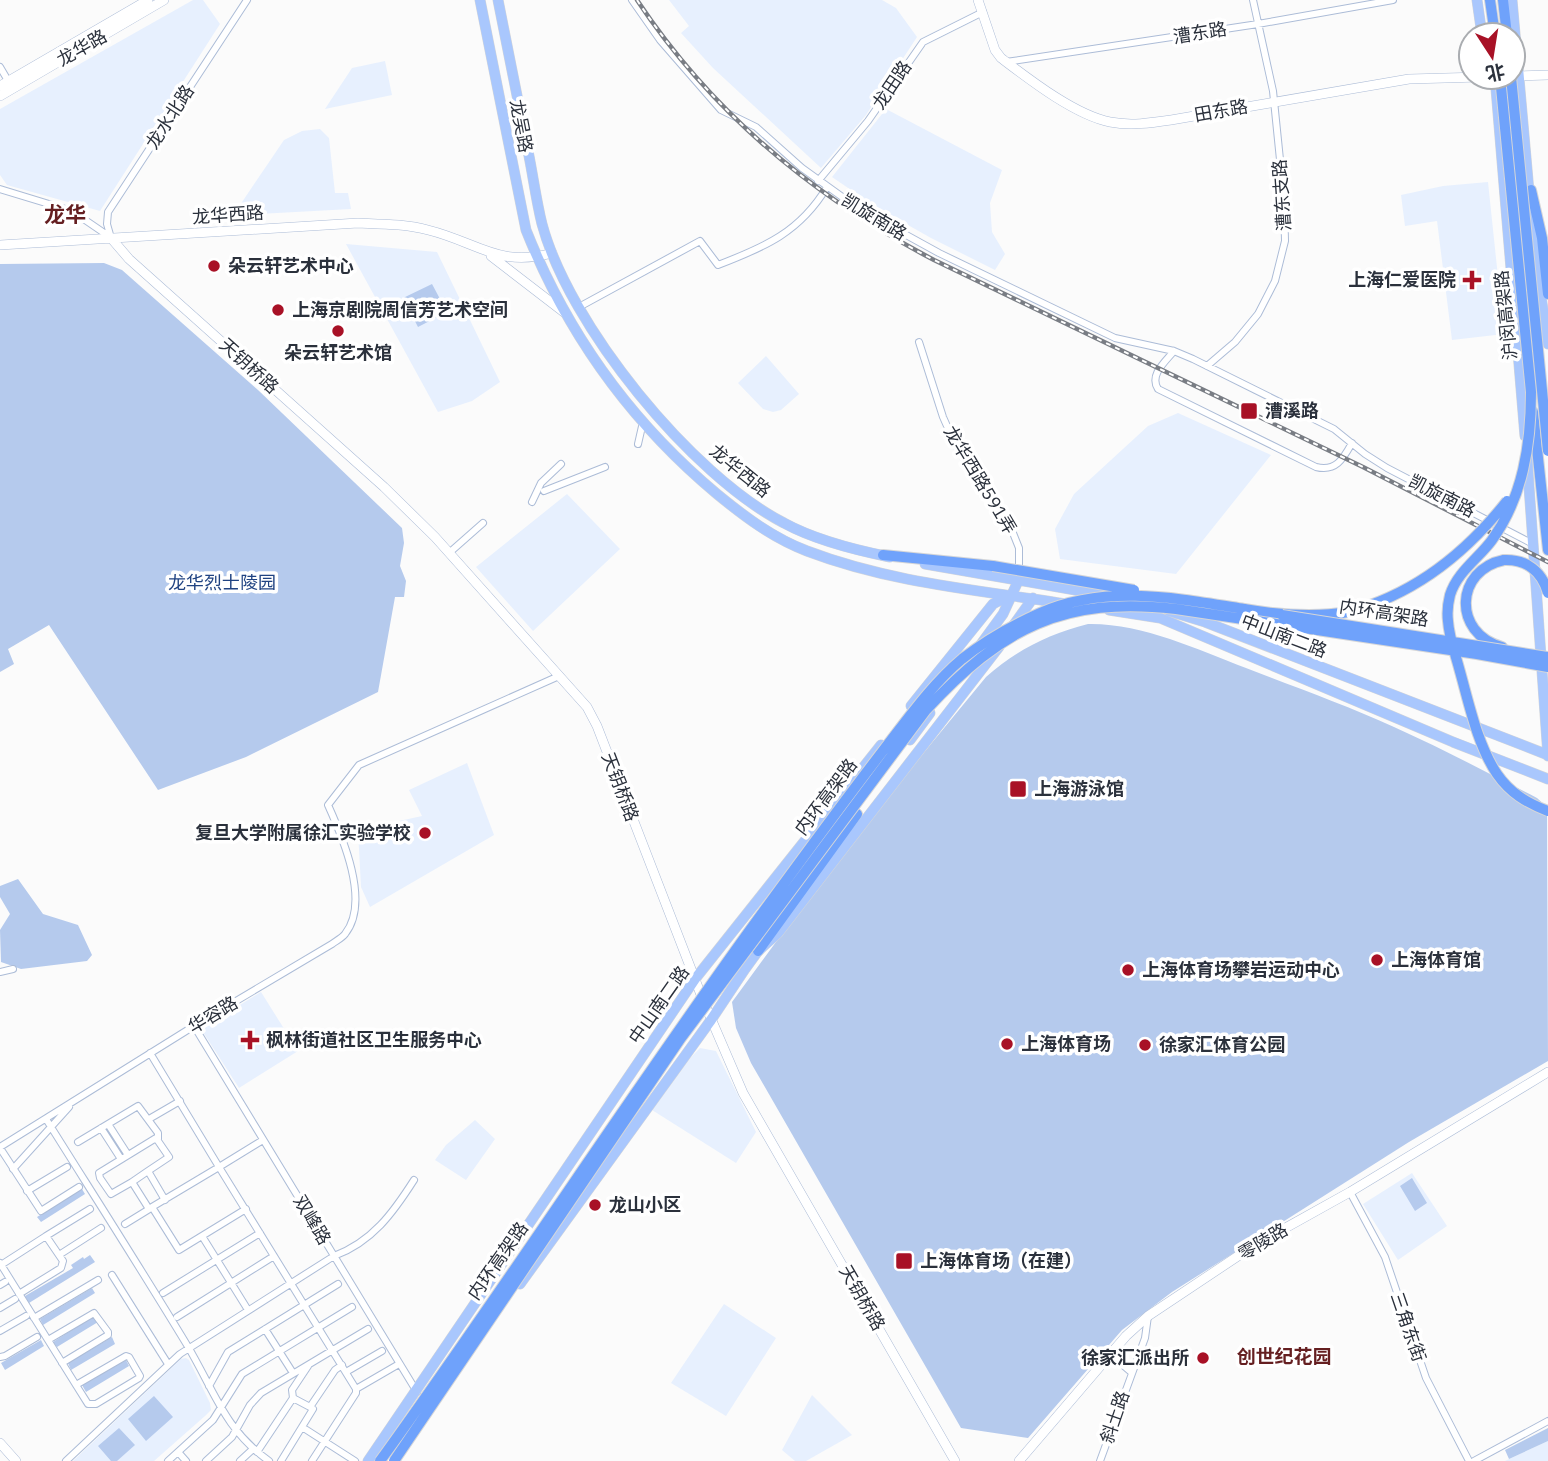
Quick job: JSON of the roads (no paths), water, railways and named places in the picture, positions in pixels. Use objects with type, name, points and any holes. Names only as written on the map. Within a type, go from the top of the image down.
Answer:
[{"type":"highway","points":[[1489,0],[1491,21]]},
{"type":"highway","points":[[1503,0],[1505,21]]},
{"type":"highway","name":"沪闵高架路","points":[[1498,91],[1548,550]]},
{"type":"highway","name":"沪闵高架路","points":[[1516,91],[1548,451]]},
{"type":"highway","points":[[1531,190],[1542,238],[1548,294]]},
{"type":"highway","points":[[1531,392],[1529,450],[1516,490],[1495,535],[1457,580],[1450,594],[1447,620],[1488,757],[1502,780],[1520,799],[1548,811]]},
{"type":"highway","points":[[1282,615],[1333,615],[1377,604],[1399,594],[1457,555],[1516,490]]},
{"type":"highway","points":[[883,555],[993,566],[1178,599]]},
{"type":"highway","points":[[1518,651],[1496,645],[1481,638],[1475,631],[1466,610],[1470,586],[1478,574],[1489,565],[1512,560],[1537,571],[1548,593]]},
{"type":"highway","name":"内环高架路","points":[[380,1461],[677,1030],[824,828],[933,688],[961,660],[982,644],[1057,607],[1107,596],[1150,596],[1548,657]]},
{"type":"highway","name":"内环高架路","points":[[394,1461],[681,1038],[926,710],[965,669],[985,653],[1043,622],[1081,610],[1104,606],[1151,607],[1477,654],[1548,667]]},
{"type":"highway","points":[[758,951],[888,770],[894,754]]},
{"type":"main road","name":"龙吴路","points":[[480,0],[526,230],[537,258]]},
{"type":"main road","name":"龙吴路","points":[[498,0],[542,224],[552,253]]},
{"type":"main road","points":[[1477,0],[1480,21]]},
{"type":"main road","points":[[1512,0],[1513,21]]},
{"type":"main road","points":[[1497,91],[1548,755]]},
{"type":"main road","points":[[1517,91],[1531,190],[1534,248],[1548,344]]},
{"type":"main road","points":[[1531,190],[1538,203],[1548,250]]},
{"type":"main road","name":"龙华西路","points":[[552,253],[579,307],[603,346],[670,431],[744,497],[784,523],[810,535],[883,555],[1018,579]]},
{"type":"main road","name":"龙华西路","points":[[537,258],[565,313],[596,363],[657,440],[745,517],[777,538],[840,562],[894,578],[1010,595]]},
{"type":"main road","name":"中山南二路","points":[[400,1461],[485,1333],[711,1020],[758,951],[767,928],[1003,614],[1018,579],[1126,598],[1205,622],[1548,755]]},
{"type":"main road","name":"中山南二路","points":[[368,1461],[695,979],[972,627],[993,604],[1010,595],[1160,618],[1453,742],[1548,779]]},
{"type":"main road","name":"中山南二路","points":[[758,951],[778,933],[829,864],[908,766],[1033,598]]},
{"type":"street","name":"龙华路","points":[[0,96],[7,85],[148,0]]},
{"type":"street","name":"龙华路","points":[[7,85],[164,0]]},
{"type":"street","name":"龙水北路","points":[[111,239],[107,225],[108,212],[247,0]]},
{"type":"street","name":"凯旋南路","points":[[632,0],[667,48],[721,110],[751,123],[818,181],[910,239],[1102,332],[1126,342],[1174,351],[1208,366],[1334,429],[1387,468],[1534,545]]},
{"type":"street","name":"田东路","points":[[978,0],[998,54],[1006,62],[1071,106],[1097,119],[1113,123],[1150,123],[1409,79],[1457,78]]},
{"type":"street","name":"漕东支路","points":[[1208,366],[1235,342],[1258,314],[1275,281],[1282,260],[1286,224],[1274,102],[1253,0]]},
{"type":"street","name":"漕东路","points":[[1006,62],[1258,24],[1393,0]]},
{"type":"street","name":"龙田路","points":[[818,181],[868,121],[923,42],[983,12]]},
{"type":"street","points":[[0,67],[7,85]]},
{"type":"street","name":"田东路","points":[[1527,77],[1548,75]]},
{"type":"street","points":[[579,307],[700,241],[718,265],[766,245],[808,216],[827,187]]},
{"type":"street","points":[[0,189],[72,211],[111,239]]},
{"type":"street","name":"龙华西路","points":[[0,245],[359,223],[426,229],[507,258],[537,258],[552,253]]},
{"type":"street","name":"天钥桥路","points":[[111,239],[129,259],[384,486],[449,553],[587,707],[597,726],[711,1020],[756,1119],[882,1331],[955,1461]]},
{"type":"street","points":[[481,249],[565,313]]},
{"type":"street","name":"龙华西路591弄","points":[[919,342],[943,417],[955,444],[1011,528],[1019,548],[1018,579]]},
{"type":"street","points":[[1174,351],[1155,376],[1154,383],[1158,389],[1322,469],[1335,466],[1343,459],[1352,443]]},
{"type":"street","points":[[638,444],[643,422]]},
{"type":"street","points":[[532,502],[541,483],[561,464]]},
{"type":"street","points":[[544,491],[605,467]]},
{"type":"street","points":[[449,553],[483,523]]},
{"type":"street","name":"华容路","points":[[0,1147],[332,944],[345,933],[356,907],[355,891],[345,842],[328,804],[359,765],[559,676]]},
{"type":"street","points":[[0,972],[13,969]]},
{"type":"street","name":"双峰路","points":[[194,1026],[416,1391],[435,1408]]},
{"type":"street","points":[[150,1053],[356,1390]]},
{"type":"street","name":"零陵路","points":[[1019,1461],[1064,1412],[1126,1336],[1149,1316],[1253,1247],[1350,1192],[1548,1072]]},
{"type":"street","points":[[13,1169],[75,1100]]},
{"type":"street","points":[[149,1119],[180,1101]]},
{"type":"street","points":[[78,1142],[138,1105],[158,1133],[158,1139],[169,1157],[111,1194],[99,1173],[154,1138],[158,1139]]},
{"type":"street","points":[[46,1119],[189,1348],[221,1411],[255,1450],[269,1461]]},
{"type":"street","points":[[104,1126],[124,1157]]},
{"type":"street","points":[[125,1224],[263,1140]]},
{"type":"street","points":[[0,1147],[41,1211],[79,1187]]},
{"type":"street","points":[[27,1191],[66,1167]]},
{"type":"street","points":[[148,1171],[165,1200]]},
{"type":"street","points":[[66,1461],[168,1364],[189,1348],[334,1256],[350,1250],[381,1226],[414,1180]]},
{"type":"street","points":[[132,1182],[179,1250],[246,1209]]},
{"type":"street","name":"三角东街","points":[[1350,1192],[1385,1256],[1426,1378],[1471,1461]]},
{"type":"street","points":[[76,1385],[126,1356],[140,1376],[92,1405],[88,1404],[62,1363],[34,1318],[17,1297],[1,1264],[90,1209]]},
{"type":"street","points":[[59,1255],[101,1228]]},
{"type":"street","points":[[163,1293],[260,1233]]},
{"type":"street","points":[[0,1308],[61,1268],[63,1261],[46,1236]]},
{"type":"street","points":[[202,1236],[248,1310]]},
{"type":"street","points":[[177,1317],[274,1256]]},
{"type":"street","points":[[112,1275],[168,1364]]},
{"type":"street","points":[[34,1318],[98,1280]]},
{"type":"street","points":[[209,1386],[228,1352],[338,1284]]},
{"type":"street","points":[[168,1461],[221,1411],[242,1374],[352,1307]]},
{"type":"street","points":[[48,1340],[94,1313],[108,1332],[108,1335],[62,1363]]},
{"type":"street","points":[[0,1331],[26,1316]]},
{"type":"street","name":"斜土路","points":[[1100,1461],[1130,1372],[1145,1338],[1149,1316]]},
{"type":"street","points":[[265,1329],[293,1373]]},
{"type":"street","points":[[206,1461],[232,1437],[256,1398],[368,1329]]},
{"type":"street","points":[[0,1357],[37,1337]]},
{"type":"street","points":[[310,1407],[335,1370],[382,1351]]},
{"type":"street","name":"斜土路","points":[[1110,1354],[1130,1372]]},
{"type":"street","points":[[240,1461],[255,1450],[310,1363]]},
{"type":"street","points":[[312,1461],[356,1390],[399,1364]]},
{"type":"street","points":[[279,1382],[313,1409],[281,1461]]},
{"type":"street","points":[[1471,1461],[1548,1422]]},
{"type":"street","points":[[302,1427],[355,1461]]},
{"type":"street","points":[[0,1443],[16,1461]]},
{"type":"street","points":[[178,1452],[186,1461]]},
{"type":"railway","points":[[637,0],[698,80],[733,116],[808,180],[890,236],[934,260],[1363,467],[1548,562]]},
{"type":"place","name":"朵云轩艺术中心","points":[[214,266]]},
{"type":"place","name":"上海仁爱医院","points":[[1472,280]]},
{"type":"place","name":"上海京剧院周信芳艺术空间","points":[[278,310]]},
{"type":"place","name":"朵云轩艺术馆","points":[[338,331]]},
{"type":"place","name":"漕溪路","points":[[1249,411]]},
{"type":"place","name":"上海游泳馆","points":[[1018,789]]},
{"type":"place","name":"复旦大学附属徐汇实验学校","points":[[425,833]]},
{"type":"place","name":"上海体育馆","points":[[1377,960]]},
{"type":"place","name":"上海体育场攀岩运动中心","points":[[1128,970]]},
{"type":"place","name":"枫林街道社区卫生服务中心","points":[[250,1040]]},
{"type":"place","name":"上海体育场","points":[[1007,1044]]},
{"type":"place","name":"徐家汇体育公园","points":[[1145,1045]]},
{"type":"place","name":"龙山小区","points":[[595,1205]]},
{"type":"place","name":"上海体育场（在建）","points":[[904,1261]]},
{"type":"place","name":"徐家汇派出所","points":[[1203,1358]]},
{"type":"district","name":"龙华","points":[[65,215]]},
{"type":"district","name":"创世纪花园","points":[[1284,1356]]},
{"type":"park label","name":"龙华烈士陵园","points":[[222,583]]}]
